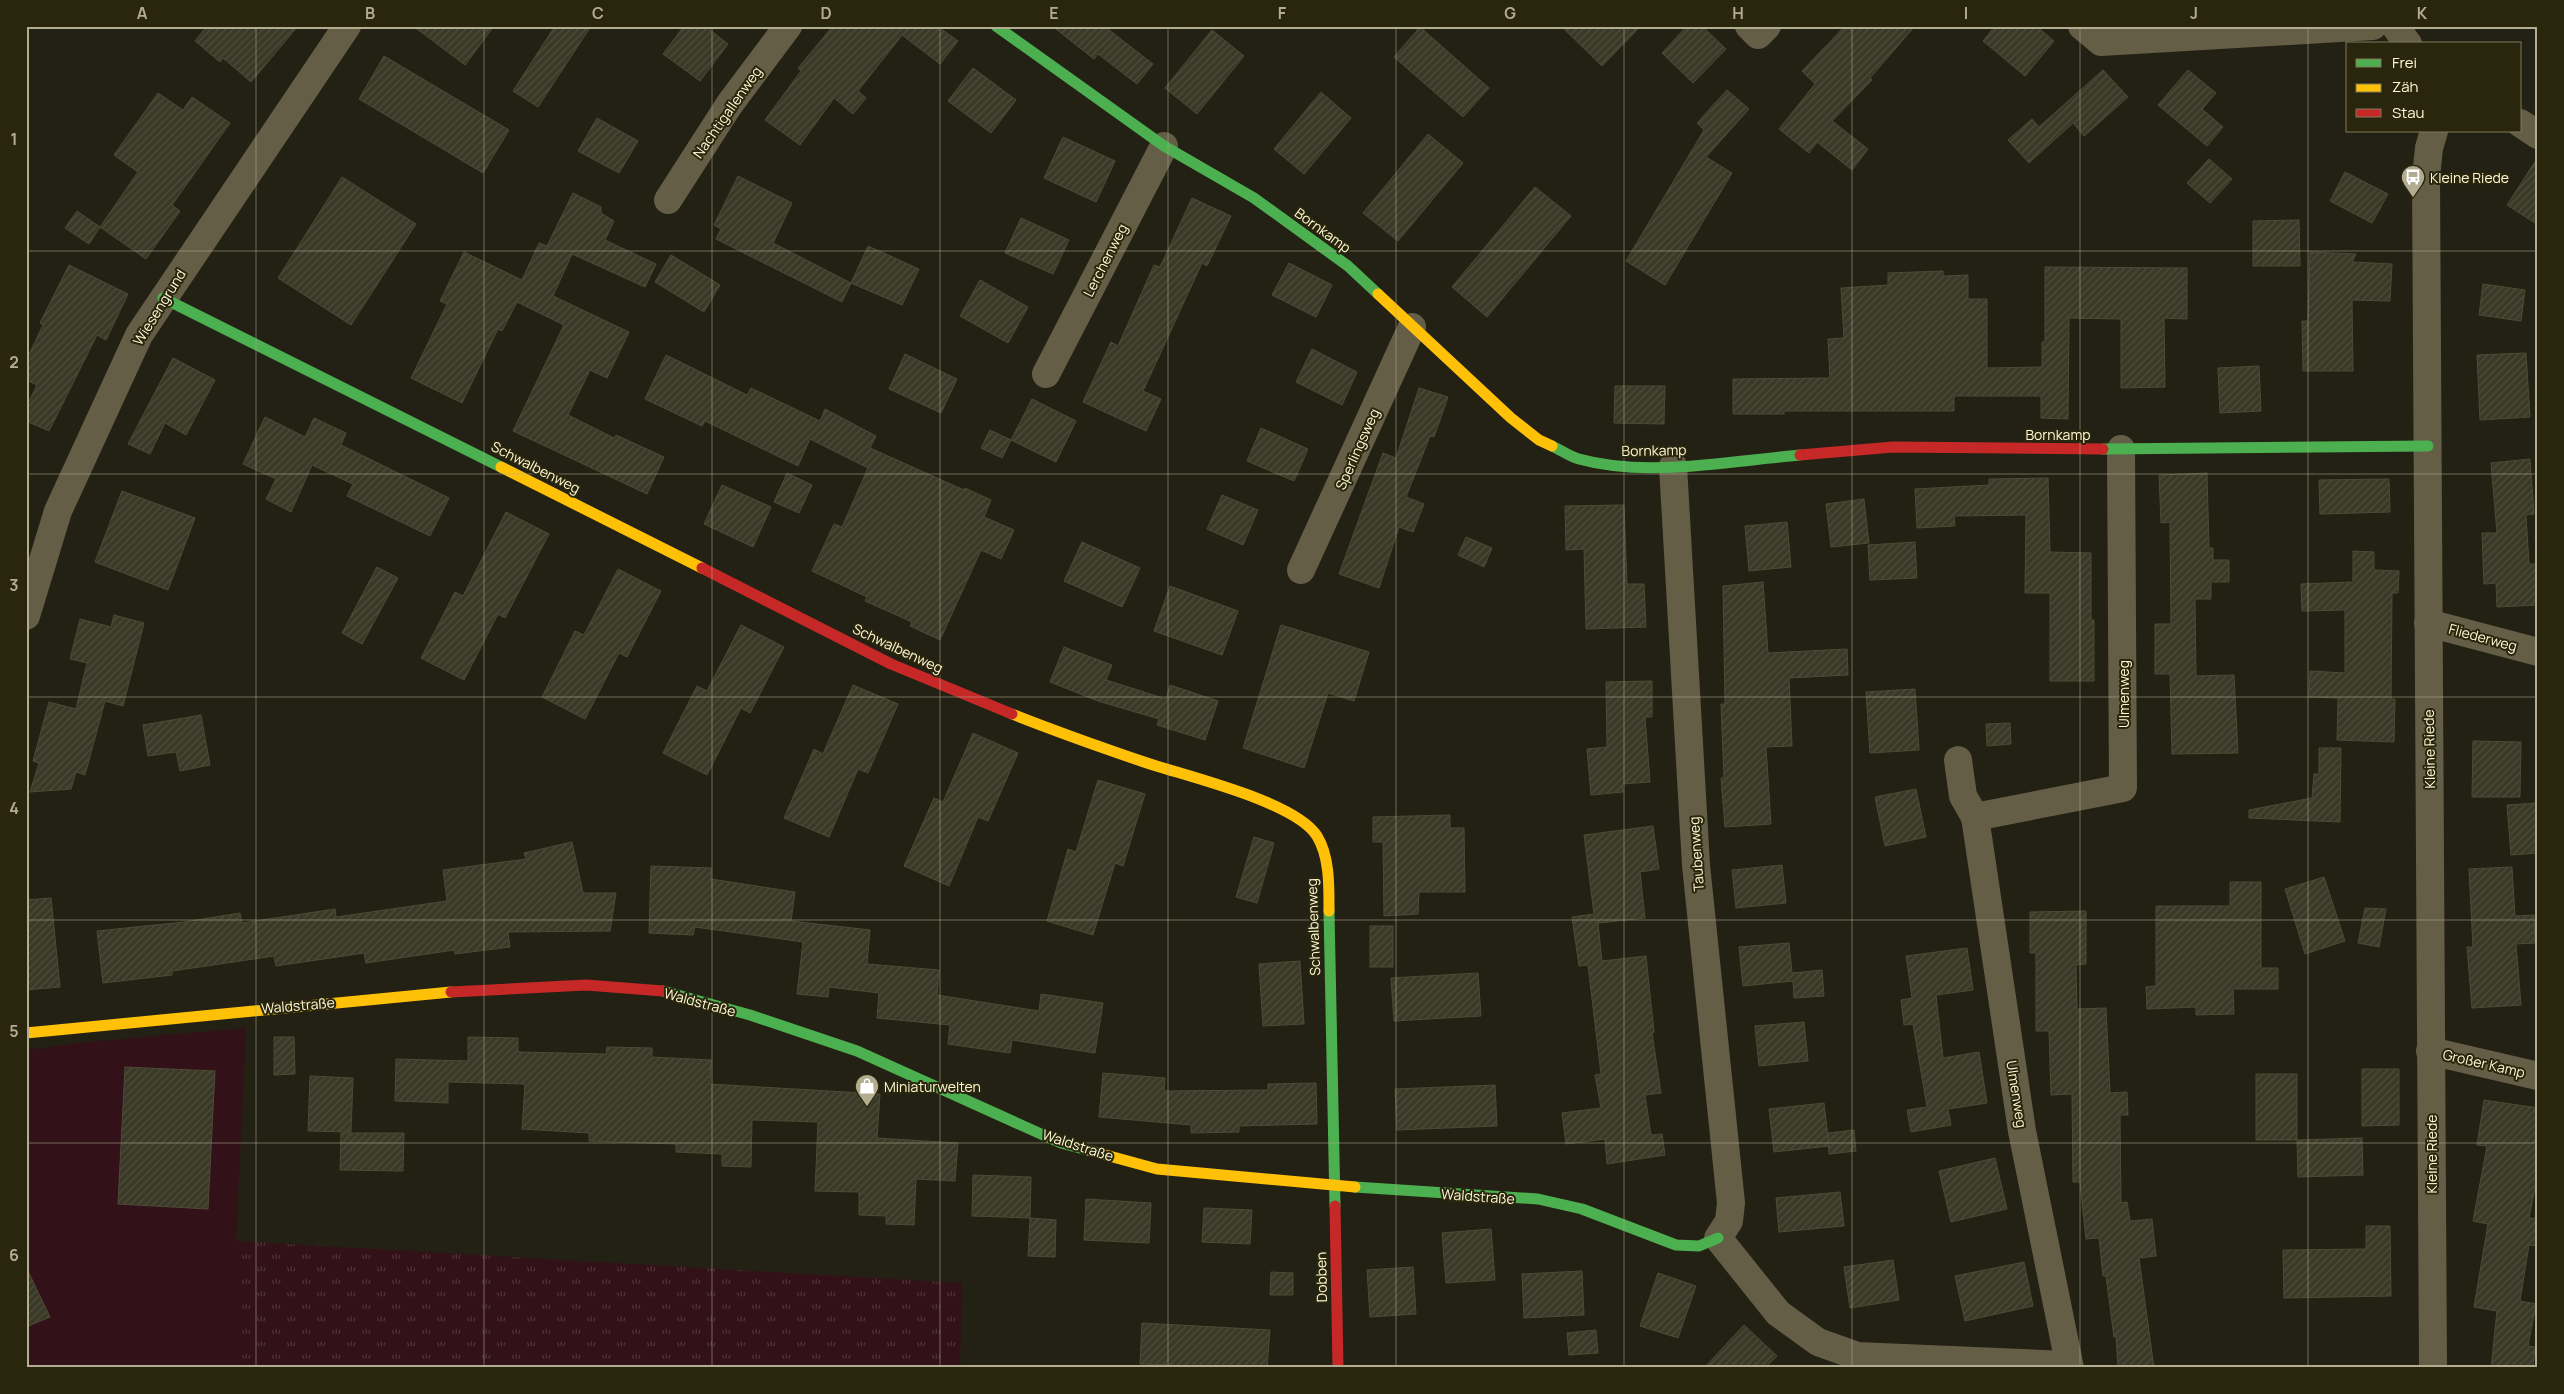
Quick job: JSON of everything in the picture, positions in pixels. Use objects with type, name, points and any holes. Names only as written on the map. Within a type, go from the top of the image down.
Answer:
[{"type":"street","name":"Wiesengrund","points":[[26,616],[58,511],[139,335],[347,26]]},
{"type":"street","name":"Nachtigallenweg","points":[[668,200],[729,105],[788,26]]},
{"type":"street","name":"Bornkamp","points":[[996,26],[1164,146],[1254,198],[1348,266],[1511,418],[1539,440],[1578,459],[1623,467],[1673,466],[1893,448],[2121,449],[2428,446]]},
{"type":"street","points":[[1749,26],[1758,35],[1767,26]]},
{"type":"street","points":[[2082,26],[2101,42],[2373,26]]},
{"type":"street","points":[[2395,26],[2407,42]]},
{"type":"street","points":[[2522,124],[2538,135]]},
{"type":"street","name":"Kleine Riede","points":[[2433,1368],[2426,177],[2429,148],[2434,132]]},
{"type":"street","name":"Lerchenweg","points":[[1046,374],[1164,146]]},
{"type":"street","name":"Schwalbenweg","points":[[163,298],[207,318],[891,664],[992,706],[1090,743],[1190,777],[1244,792],[1284,808],[1315,833],[1324,855],[1329,888],[1334,1186]]},
{"type":"street","name":"Sperlingsweg","points":[[1301,570],[1412,327]]},
{"type":"street","name":"Ulmenweg","points":[[1975,818],[2123,788],[2121,449]]},
{"type":"street","name":"Taubenweg","points":[[1673,466],[1696,865],[1731,1203],[1729,1221],[1718,1238]]},
{"type":"street","name":"Fliederweg","points":[[2428,622],[2538,652]]},
{"type":"street","name":"Ulmenweg","points":[[1958,760],[1963,796],[1975,818],[2022,1131],[2070,1367]]},
{"type":"street","name":"Waldstraße","points":[[26,1033],[375,998],[484,990],[586,985],[669,991],[750,1015],[856,1051],[1061,1143],[1158,1169],[1334,1186],[1538,1199],[1582,1209],[1676,1245],[1699,1246],[1718,1238]]},
{"type":"street","name":"Großer Kamp","points":[[2430,1050],[2538,1076]]},
{"type":"street","name":"Dobben","points":[[1334,1186],[1338,1368]]},
{"type":"street","points":[[1718,1238],[1778,1313],[1818,1342],[1857,1356],[2070,1367]]},
{"type":"green space","points":[[246,1028],[236,1241],[237,1368],[26,1368],[26,1050],[87,1042]]},
{"type":"green space","points":[[236,1241],[962,1283],[960,1368],[237,1368]]},
{"type":"building","points":[[207,26],[298,26],[251,82],[223,58],[220,62],[195,41]]},
{"type":"building","points":[[413,26],[494,26],[465,65]]},
{"type":"building","points":[[555,26],[591,26],[538,107],[513,91]]},
{"type":"building","points":[[684,26],[705,26],[728,44],[700,81],[663,54]]},
{"type":"building","points":[[833,26],[937,26],[958,41],[940,64],[902,35],[858,91],[866,98],[853,114],[834,98],[800,145],[765,120],[801,71],[798,68]]},
{"type":"building","points":[[1052,26],[1104,26],[1153,64],[1137,84],[1098,54],[1094,59]]},
{"type":"building","points":[[1561,26],[1641,26],[1602,66]]},
{"type":"building","points":[[1687,26],[1702,26],[1726,49],[1693,83],[1662,53]]},
{"type":"building","points":[[1845,26],[1915,26],[1870,78],[1872,80],[1832,121],[1868,149],[1852,170],[1817,142],[1809,153],[1779,129],[1815,84],[1802,71]]},
{"type":"building","points":[[1995,26],[2036,26],[2054,41],[2025,76],[1983,41]]},
{"type":"building","points":[[1420,27],[1489,88],[1463,117],[1394,57]]},
{"type":"building","points":[[1212,30],[1244,56],[1197,114],[1165,88]]},
{"type":"building","points":[[384,56],[509,130],[483,173],[359,99]]},
{"type":"building","points":[[973,68],[1016,100],[991,133],[948,101]]},
{"type":"building","points":[[2103,70],[2128,97],[2084,136],[2073,123],[2029,163],[2008,140],[2032,119],[2039,127]]},
{"type":"building","points":[[2188,70],[2216,93],[2202,109],[2223,127],[2207,146],[2158,105]]},
{"type":"building","points":[[1727,90],[1749,109],[1706,157],[1732,173],[1665,285],[1626,261],[1704,130],[1697,123]]},
{"type":"building","points":[[1321,92],[1351,118],[1304,174],[1274,149]]},
{"type":"building","points":[[158,93],[183,110],[192,97],[230,123],[172,205],[180,211],[146,259],[100,227],[138,172],[114,155]]},
{"type":"building","points":[[597,118],[638,141],[619,173],[578,151]]},
{"type":"building","points":[[1428,134],[1463,163],[1398,241],[1363,213]]},
{"type":"building","points":[[1063,137],[1115,161],[1096,202],[1044,178]]},
{"type":"building","points":[[2538,157],[2538,225],[2507,205]]},
{"type":"building","points":[[2209,159],[2232,179],[2210,203],[2187,183]]},
{"type":"building","points":[[2345,172],[2388,194],[2372,223],[2330,201]]},
{"type":"building","points":[[738,176],[792,203],[773,243],[851,283],[842,302],[716,239],[721,229],[714,225]]},
{"type":"building","points":[[342,177],[416,224],[351,325],[278,278]]},
{"type":"building","points":[[1535,187],[1571,216],[1487,317],[1452,287]]},
{"type":"building","points":[[573,193],[601,207],[601,213],[614,221],[605,240],[656,264],[645,287],[572,254],[553,296],[629,332],[607,378],[590,370],[568,415],[614,438],[616,435],[664,457],[647,494],[513,431],[564,325],[517,302],[502,331],[498,329],[462,403],[411,378],[447,304],[440,301],[464,252],[522,280],[539,243],[547,246]]},
{"type":"building","points":[[1192,198],[1231,216],[1207,266],[1202,263],[1143,391],[1161,399],[1146,431],[1083,402],[1111,342],[1118,346],[1154,265],[1160,267]]},
{"type":"building","points":[[77,211],[100,227],[89,244],[65,228]]},
{"type":"building","points":[[1021,218],[1069,240],[1053,274],[1005,253]]},
{"type":"building","points":[[2299,220],[2300,266],[2253,266],[2253,221]]},
{"type":"building","points":[[868,246],[919,269],[902,305],[851,283]]},
{"type":"building","points":[[2310,252],[2356,254],[2352,262],[2392,264],[2390,301],[2352,300],[2353,371],[2303,371],[2302,321],[2308,321]]},
{"type":"building","points":[[671,255],[720,285],[704,312],[655,282]]},
{"type":"building","points":[[1289,263],[1332,285],[1316,317],[1272,295]]},
{"type":"building","points":[[69,265],[128,294],[106,340],[97,335],[49,431],[26,421],[26,408],[37,385],[26,380],[26,361],[43,325],[40,323]]},
{"type":"building","points":[[2045,267],[2187,268],[2187,319],[2164,318],[2165,387],[2121,388],[2121,319],[2069,318],[2068,419],[2041,418],[2041,396],[1954,396],[1954,411],[1784,411],[1784,414],[1733,414],[1733,379],[1830,378],[1828,339],[1844,338],[1841,288],[1888,285],[1888,273],[1943,271],[1943,276],[1968,275],[1968,299],[1987,299],[1987,368],[2042,367],[2042,342],[2045,342]]},
{"type":"building","points":[[980,280],[1028,307],[1008,343],[960,316]]},
{"type":"building","points":[[2483,284],[2525,290],[2521,321],[2479,315]]},
{"type":"building","points":[[1312,349],[1357,372],[1342,405],[1296,382]]},
{"type":"building","points":[[2526,353],[2530,417],[2480,420],[2477,355]]},
{"type":"building","points":[[905,354],[957,379],[941,413],[889,389]]},
{"type":"building","points":[[666,355],[747,395],[751,388],[820,421],[825,409],[876,436],[870,448],[991,500],[984,517],[1014,530],[1001,559],[981,550],[940,640],[910,626],[912,622],[865,601],[867,597],[812,571],[834,524],[842,527],[868,468],[810,439],[798,466],[705,421],[702,426],[645,399]]},
{"type":"building","points":[[173,358],[215,380],[186,435],[165,423],[150,454],[128,444]]},
{"type":"building","points":[[2259,366],[2261,411],[2220,413],[2218,368]]},
{"type":"building","points":[[1615,386],[1665,386],[1664,424],[1614,423]]},
{"type":"building","points":[[1419,388],[1448,397],[1434,437],[1430,436],[1406,497],[1424,504],[1413,532],[1399,527],[1379,588],[1339,574],[1383,453],[1396,458]]},
{"type":"building","points":[[1032,399],[1076,421],[1056,462],[1011,440]]},
{"type":"building","points":[[265,417],[305,437],[314,418],[346,433],[341,445],[449,498],[430,536],[347,496],[353,484],[312,465],[291,512],[266,499],[276,479],[243,464]]},
{"type":"building","points":[[1261,428],[1308,449],[1294,481],[1247,461]]},
{"type":"building","points":[[990,430],[1011,440],[1002,458],[981,448]]},
{"type":"building","points":[[2530,459],[2534,514],[2526,515],[2529,564],[2538,564],[2538,605],[2497,607],[2496,583],[2484,584],[2482,533],[2497,533],[2491,463]]},
{"type":"building","points":[[787,473],[812,485],[799,513],[774,502]]},
{"type":"building","points":[[2207,473],[2209,548],[2213,548],[2213,560],[2229,560],[2229,582],[2211,582],[2211,599],[2195,599],[2196,676],[2234,675],[2238,753],[2172,754],[2170,674],[2155,674],[2155,624],[2171,624],[2170,522],[2161,523],[2159,475]]},
{"type":"building","points":[[2048,478],[2050,552],[2091,553],[2091,620],[2094,620],[2094,681],[2050,681],[2050,593],[2025,593],[2026,515],[1954,516],[1955,526],[1917,528],[1915,489],[1989,485],[1989,479]]},
{"type":"building","points":[[2389,479],[2390,512],[2320,514],[2319,480]]},
{"type":"building","points":[[722,485],[771,507],[753,547],[704,524]]},
{"type":"building","points":[[122,491],[195,518],[168,590],[95,562]]},
{"type":"building","points":[[1222,495],[1258,510],[1243,545],[1207,529]]},
{"type":"building","points":[[1864,499],[1869,543],[1831,547],[1826,504]]},
{"type":"building","points":[[1624,505],[1627,584],[1644,584],[1646,627],[1586,629],[1584,549],[1566,550],[1565,506]]},
{"type":"building","points":[[506,512],[549,534],[505,618],[498,614],[464,680],[421,658],[455,592],[463,596]]},
{"type":"building","points":[[1787,522],[1791,567],[1749,571],[1745,526]]},
{"type":"building","points":[[1466,537],[1492,548],[1484,567],[1458,555]]},
{"type":"building","points":[[1082,542],[1140,568],[1122,607],[1064,581]]},
{"type":"building","points":[[1915,542],[1917,578],[1870,580],[1868,545]]},
{"type":"building","points":[[2353,551],[2374,552],[2374,570],[2399,571],[2398,593],[2392,593],[2391,699],[2395,699],[2394,742],[2337,740],[2338,698],[2309,697],[2310,671],[2345,673],[2345,610],[2302,611],[2301,584],[2353,582]]},
{"type":"building","points":[[377,567],[398,578],[362,644],[342,633]]},
{"type":"building","points":[[618,569],[661,591],[627,657],[619,653],[585,719],[542,697],[575,631],[584,635]]},
{"type":"building","points":[[1763,582],[1768,653],[1847,649],[1848,675],[1789,678],[1792,746],[1766,747],[1771,824],[1725,827],[1721,778],[1724,778],[1721,704],[1725,704],[1723,586]]},
{"type":"building","points":[[1170,586],[1238,611],[1222,655],[1154,631]]},
{"type":"building","points":[[114,615],[144,623],[123,706],[105,701],[85,775],[76,772],[71,789],[30,792],[39,763],[33,761],[49,702],[76,709],[87,663],[70,659],[80,619],[111,627]]},
{"type":"building","points":[[741,625],[784,647],[750,713],[741,708],[707,775],[663,753],[697,686],[707,691]]},
{"type":"building","points":[[1281,625],[1369,652],[1354,701],[1328,693],[1304,768],[1243,748]]},
{"type":"building","points":[[1064,647],[1112,665],[1106,680],[1166,699],[1170,685],[1218,701],[1205,740],[1157,725],[1159,719],[1098,701],[1050,682]]},
{"type":"building","points":[[1652,681],[1652,717],[1645,717],[1650,782],[1622,784],[1623,792],[1591,795],[1587,749],[1607,747],[1606,682]]},
{"type":"building","points":[[853,685],[898,704],[868,773],[858,769],[829,837],[784,818],[814,749],[823,754]]},
{"type":"building","points":[[1915,689],[1919,750],[1870,753],[1866,692]]},
{"type":"building","points":[[201,715],[210,765],[180,771],[176,752],[148,756],[143,725]]},
{"type":"building","points":[[2010,723],[2011,744],[1987,746],[1986,724]]},
{"type":"building","points":[[973,733],[1018,753],[988,821],[978,817],[949,886],[904,866],[934,798],[943,802]]},
{"type":"building","points":[[2473,741],[2521,742],[2520,797],[2472,797]]},
{"type":"building","points":[[2319,748],[2341,748],[2340,822],[2249,818],[2249,810],[2312,798],[2314,774],[2319,774]]},
{"type":"building","points":[[1098,780],[1145,794],[1123,866],[1115,863],[1093,935],[1047,921],[1068,849],[1076,852]]},
{"type":"building","points":[[1916,789],[1926,837],[1885,846],[1875,797]]},
{"type":"building","points":[[2536,803],[2538,853],[2511,855],[2507,805]]},
{"type":"building","points":[[1450,815],[1450,828],[1464,828],[1465,892],[1419,892],[1418,914],[1384,916],[1383,842],[1373,842],[1373,817]]},
{"type":"building","points":[[1653,826],[1659,869],[1640,872],[1645,918],[1598,923],[1602,961],[1646,956],[1654,1032],[1652,1033],[1661,1093],[1645,1095],[1651,1135],[1662,1134],[1665,1155],[1607,1164],[1605,1139],[1566,1144],[1562,1113],[1601,1108],[1595,1075],[1601,1074],[1588,965],[1579,966],[1572,917],[1594,914],[1584,835]]},
{"type":"building","points":[[1254,837],[1274,843],[1257,903],[1236,897]]},
{"type":"building","points":[[572,842],[583,893],[616,893],[610,931],[508,932],[510,947],[455,954],[454,950],[366,963],[364,953],[276,966],[274,956],[172,971],[172,975],[103,983],[97,931],[184,922],[240,913],[242,923],[335,909],[336,917],[447,901],[443,870],[526,859],[524,853]]},
{"type":"building","points":[[1782,865],[1786,903],[1736,908],[1732,870]]},
{"type":"building","points":[[651,866],[711,868],[711,879],[795,892],[791,921],[870,930],[867,964],[939,970],[937,995],[1039,1011],[1041,994],[1103,1003],[1095,1053],[1012,1040],[1010,1053],[948,1044],[950,1025],[877,1018],[879,993],[829,987],[828,997],[797,994],[803,942],[695,927],[693,935],[649,933]]},
{"type":"building","points":[[2512,867],[2515,916],[2534,915],[2535,943],[2516,944],[2521,1005],[2472,1008],[2467,947],[2473,947],[2469,869]]},
{"type":"building","points":[[2324,877],[2345,941],[2305,954],[2285,889]]},
{"type":"building","points":[[2230,882],[2261,882],[2261,968],[2278,968],[2278,989],[2233,989],[2234,1014],[2196,1015],[2196,1007],[2147,1009],[2146,987],[2156,986],[2156,906],[2230,906]]},
{"type":"building","points":[[51,898],[60,987],[26,990],[26,900]]},
{"type":"building","points":[[2365,908],[2386,909],[2379,947],[2358,943]]},
{"type":"building","points":[[2086,911],[2086,964],[2076,965],[2077,1009],[2106,1008],[2110,1093],[2127,1092],[2128,1115],[2120,1115],[2121,1203],[2127,1202],[2130,1221],[2152,1219],[2156,1256],[2139,1258],[2154,1368],[2118,1368],[2116,1336],[2114,1337],[2106,1276],[2103,1276],[2099,1238],[2086,1239],[2080,1182],[2073,1182],[2072,1094],[2051,1095],[2049,1031],[2036,1031],[2036,953],[2030,953],[2030,912]]},
{"type":"building","points":[[1370,926],[1393,926],[1393,967],[1370,967]]},
{"type":"building","points":[[1789,943],[1792,973],[1822,970],[1824,996],[1794,998],[1793,981],[1743,986],[1739,947]]},
{"type":"building","points":[[1967,948],[1973,990],[1936,995],[1943,1058],[1979,1052],[1987,1103],[1948,1109],[1951,1125],[1911,1132],[1907,1110],[1927,1107],[1913,1024],[1904,1025],[1901,1000],[1912,998],[1906,956]]},
{"type":"building","points":[[1300,961],[1304,1024],[1263,1026],[1259,964]]},
{"type":"building","points":[[1478,973],[1481,1016],[1394,1021],[1391,978]]},
{"type":"building","points":[[1804,1022],[1808,1061],[1759,1066],[1755,1026]]},
{"type":"building","points":[[274,1037],[294,1037],[295,1074],[274,1075]]},
{"type":"building","points":[[468,1037],[518,1038],[518,1052],[606,1054],[607,1047],[652,1048],[652,1057],[711,1060],[710,1084],[880,1094],[877,1138],[958,1143],[955,1181],[916,1179],[914,1225],[886,1224],[886,1216],[859,1215],[859,1192],[815,1191],[818,1122],[752,1120],[751,1167],[722,1166],[722,1154],[676,1152],[676,1144],[589,1141],[589,1133],[522,1129],[525,1084],[448,1082],[448,1103],[395,1101],[396,1059],[468,1061]]},
{"type":"building","points":[[125,1067],[215,1071],[208,1209],[118,1204]]},
{"type":"building","points":[[2362,1069],[2399,1069],[2399,1125],[2362,1126]]},
{"type":"building","points":[[1103,1073],[1165,1078],[1164,1091],[1268,1090],[1268,1084],[1316,1083],[1317,1124],[1239,1126],[1239,1132],[1191,1133],[1191,1125],[1099,1117]]},
{"type":"building","points":[[2256,1074],[2297,1074],[2297,1140],[2256,1140]]},
{"type":"building","points":[[310,1076],[353,1078],[351,1132],[308,1131]]},
{"type":"building","points":[[1495,1085],[1497,1126],[1397,1130],[1395,1089]]},
{"type":"building","points":[[2484,1100],[2538,1108],[2538,1172],[2529,1218],[2538,1219],[2538,1246],[2529,1245],[2520,1301],[2536,1304],[2528,1346],[2535,1347],[2533,1368],[2491,1368],[2497,1311],[2474,1307],[2488,1224],[2473,1221],[2487,1146],[2477,1145]]},
{"type":"building","points":[[1824,1103],[1829,1146],[1774,1152],[1769,1109]]},
{"type":"building","points":[[1854,1130],[1856,1151],[1829,1154],[1828,1133]]},
{"type":"building","points":[[341,1133],[404,1133],[403,1171],[340,1170]]},
{"type":"building","points":[[2362,1138],[2363,1175],[2298,1177],[2297,1140]]},
{"type":"building","points":[[1995,1158],[2007,1209],[1951,1222],[1939,1171]]},
{"type":"building","points":[[973,1175],[1031,1177],[1030,1218],[972,1216]]},
{"type":"building","points":[[1840,1192],[1844,1226],[1779,1232],[1776,1198]]},
{"type":"building","points":[[1086,1199],[1151,1203],[1149,1243],[1084,1240]]},
{"type":"building","points":[[1204,1208],[1252,1210],[1250,1244],[1202,1242]]},
{"type":"building","points":[[1030,1218],[1056,1220],[1055,1257],[1028,1256]]},
{"type":"building","points":[[2366,1226],[2390,1226],[2391,1296],[2284,1298],[2283,1250],[2366,1249]]},
{"type":"building","points":[[1491,1229],[1495,1280],[1446,1283],[1442,1233]]},
{"type":"building","points":[[1893,1260],[1899,1300],[1850,1308],[1844,1267]]},
{"type":"building","points":[[2024,1262],[2033,1306],[1965,1321],[1955,1276]]},
{"type":"building","points":[[26,1267],[50,1317],[26,1327]]},
{"type":"building","points":[[1413,1267],[1416,1314],[1370,1317],[1367,1270]]},
{"type":"building","points":[[1582,1271],[1584,1315],[1524,1318],[1522,1274]]},
{"type":"building","points":[[1271,1272],[1293,1273],[1293,1295],[1270,1295]]},
{"type":"building","points":[[1658,1273],[1696,1286],[1678,1338],[1640,1326]]},
{"type":"building","points":[[1142,1323],[1270,1330],[1267,1368],[1140,1364]]},
{"type":"building","points":[[1744,1325],[1777,1356],[1765,1368],[1704,1368]]},
{"type":"building","points":[[1596,1330],[1598,1353],[1569,1355],[1567,1333]]},
{"type":"traffic: fast","points":[[996,26],[1164,146],[1254,198],[1348,266],[1378,294]]},
{"type":"traffic: fast","points":[[163,298],[501,467]]},
{"type":"traffic: fast","points":[[1552,446],[1579,459],[1605,465],[1632,467],[1689,466],[1800,455]]},
{"type":"traffic: fast","points":[[2103,449],[2428,446]]},
{"type":"traffic: fast","points":[[1329,911],[1335,1206]]},
{"type":"traffic: fast","points":[[663,991],[750,1015],[857,1051],[1061,1143],[1091,1151]]},
{"type":"traffic: fast","points":[[1355,1187],[1538,1199],[1582,1209],[1676,1245],[1699,1246],[1718,1238]]},
{"type":"traffic: slow","points":[[1378,294],[1511,418],[1539,440],[1552,446]]},
{"type":"traffic: slow","points":[[501,467],[702,568]]},
{"type":"traffic: slow","points":[[1012,714],[1144,762],[1238,791],[1263,801],[1305,823],[1317,836],[1327,863],[1329,911]]},
{"type":"traffic: slow","points":[[26,1033],[451,992]]},
{"type":"traffic: slow","points":[[1091,1151],[1157,1169],[1355,1187]]},
{"type":"traffic: jam","points":[[1800,455],[1893,447],[2103,449]]},
{"type":"traffic: jam","points":[[702,568],[891,664],[1012,714]]},
{"type":"traffic: jam","points":[[451,992],[586,985],[663,991]]},
{"type":"traffic: jam","points":[[1335,1206],[1338,1368]]},
{"type":"place","name":"Kleine Riede","points":[[2413,198]]},
{"type":"place","name":"Miniaturwelten","points":[[867,1107]]}]
